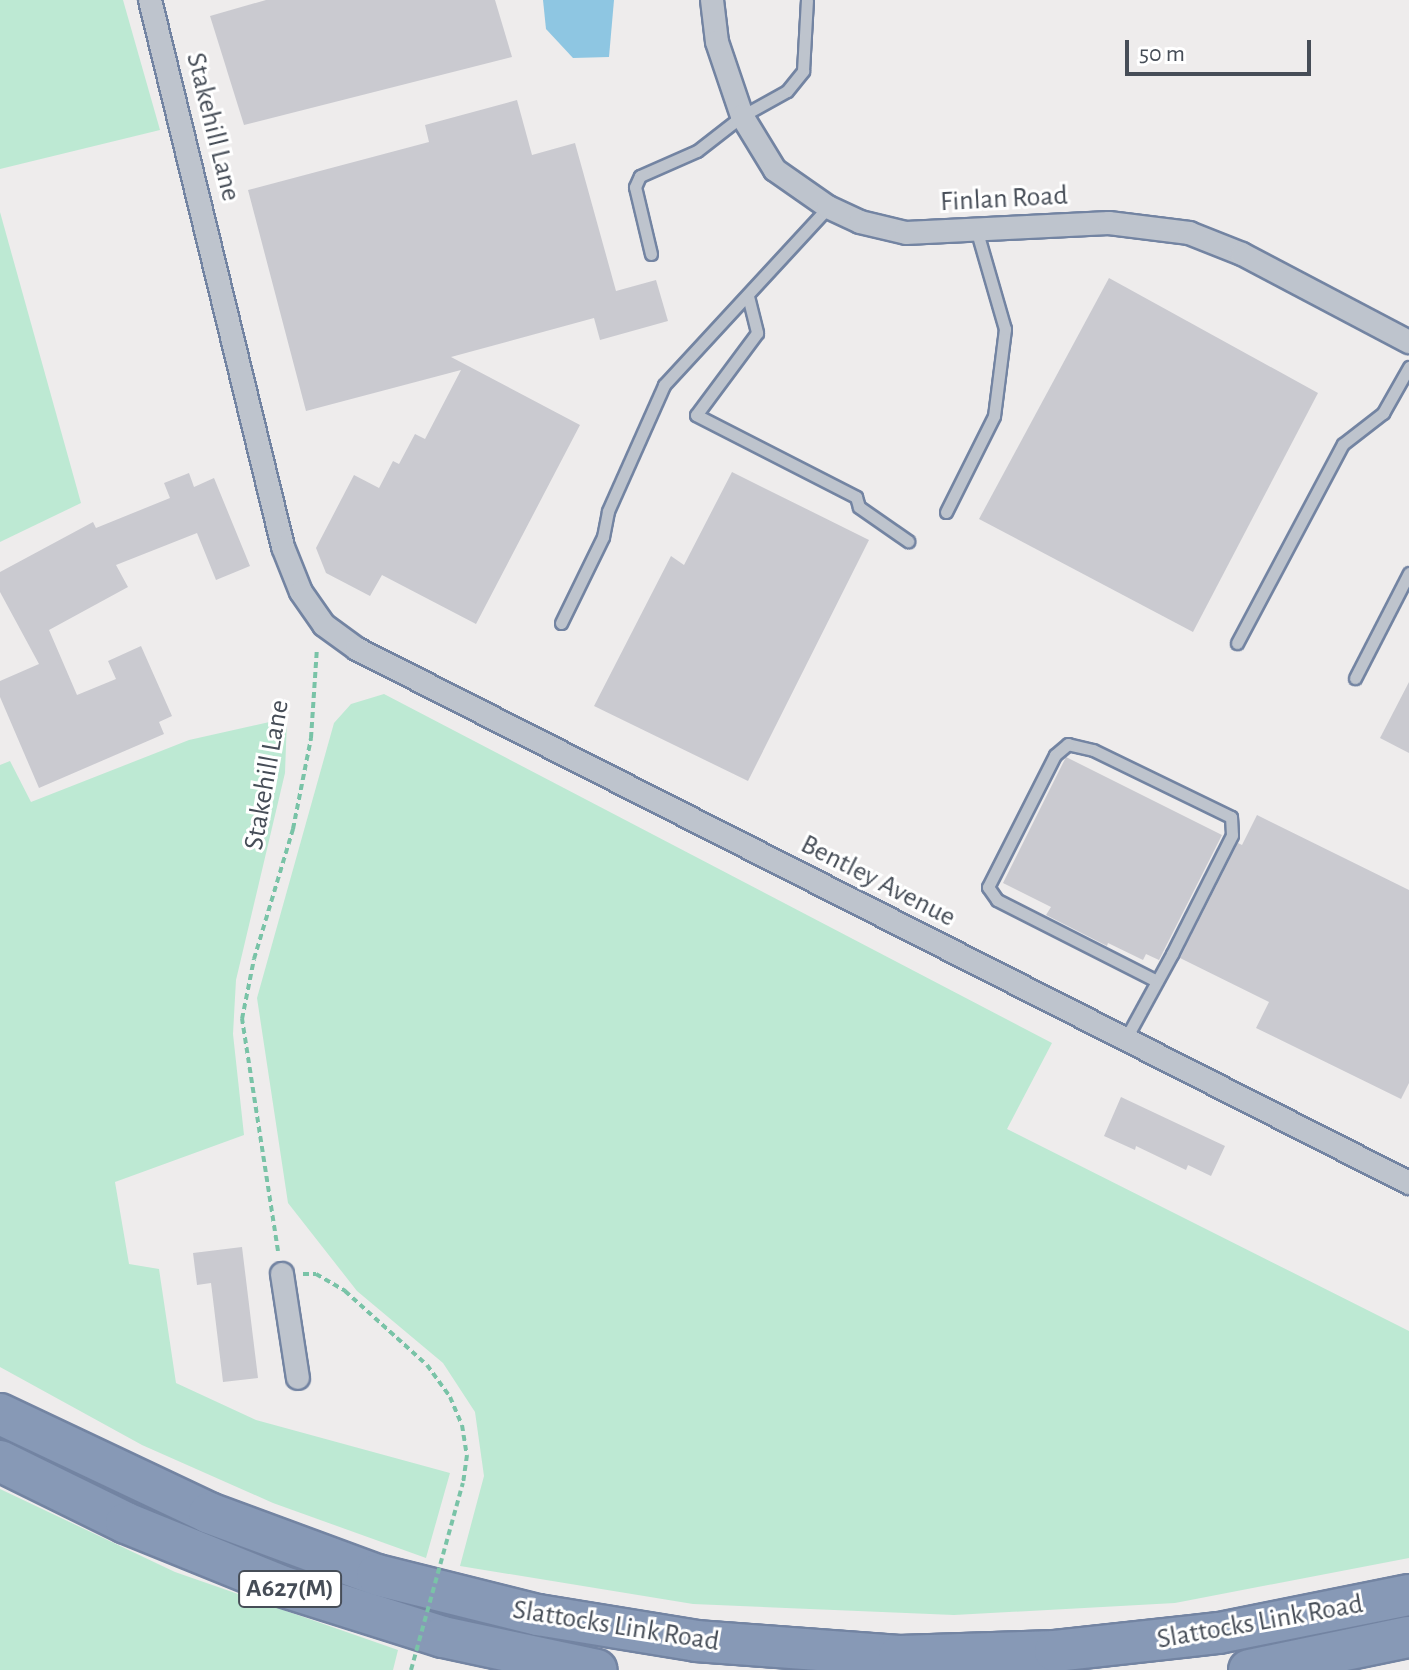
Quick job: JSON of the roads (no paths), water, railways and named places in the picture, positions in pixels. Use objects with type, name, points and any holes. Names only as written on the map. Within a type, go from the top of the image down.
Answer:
[{"type":"highway","name":"Slattocks Link Road","points":[[0,1414],[209,1513],[377,1575],[538,1615],[696,1641],[899,1656],[1055,1651],[1219,1633],[1409,1595]]},
{"type":"highway","name":"Slattocks Link Road","points":[[0,1461],[126,1523],[281,1586],[443,1637],[597,1670]]},
{"type":"highway","name":"Slattocks Link Road","points":[[1249,1670],[1409,1637]]},
{"type":"street","name":"Stakehill Lane","points":[[150,0],[283,547],[301,592],[324,625]]},
{"type":"street","name":"Finlan Road","points":[[712,0],[720,54],[742,116],[775,170],[828,207],[860,222],[906,233],[977,232],[1109,223],[1189,233],[1242,254],[1409,342]]},
{"type":"street","name":"Bentley Avenue","points":[[324,625],[357,649],[1409,1183]]},
{"type":"street","points":[[282,1274],[298,1378]]},
{"type":"lane","points":[[651,254],[635,187],[640,176],[697,151],[742,116],[787,91],[803,71],[807,0]]},
{"type":"lane","points":[[561,623],[603,537],[608,511],[664,385],[828,207]]},
{"type":"lane","points":[[946,512],[994,416],[1005,329],[977,232]]},
{"type":"lane","points":[[748,296],[757,333],[696,415],[856,497],[859,507],[908,541]]},
{"type":"lane","points":[[1237,643],[1343,444],[1383,413],[1409,367]]},
{"type":"lane","points":[[1355,678],[1409,573]]},
{"type":"lane","points":[[1125,1040],[1157,981],[1232,835],[1231,817],[1093,750],[1068,744],[1055,755],[988,887],[997,900],[1157,981]]},
{"type":"water","points":[[543,0],[614,0],[609,57],[573,58],[546,29]]}]
